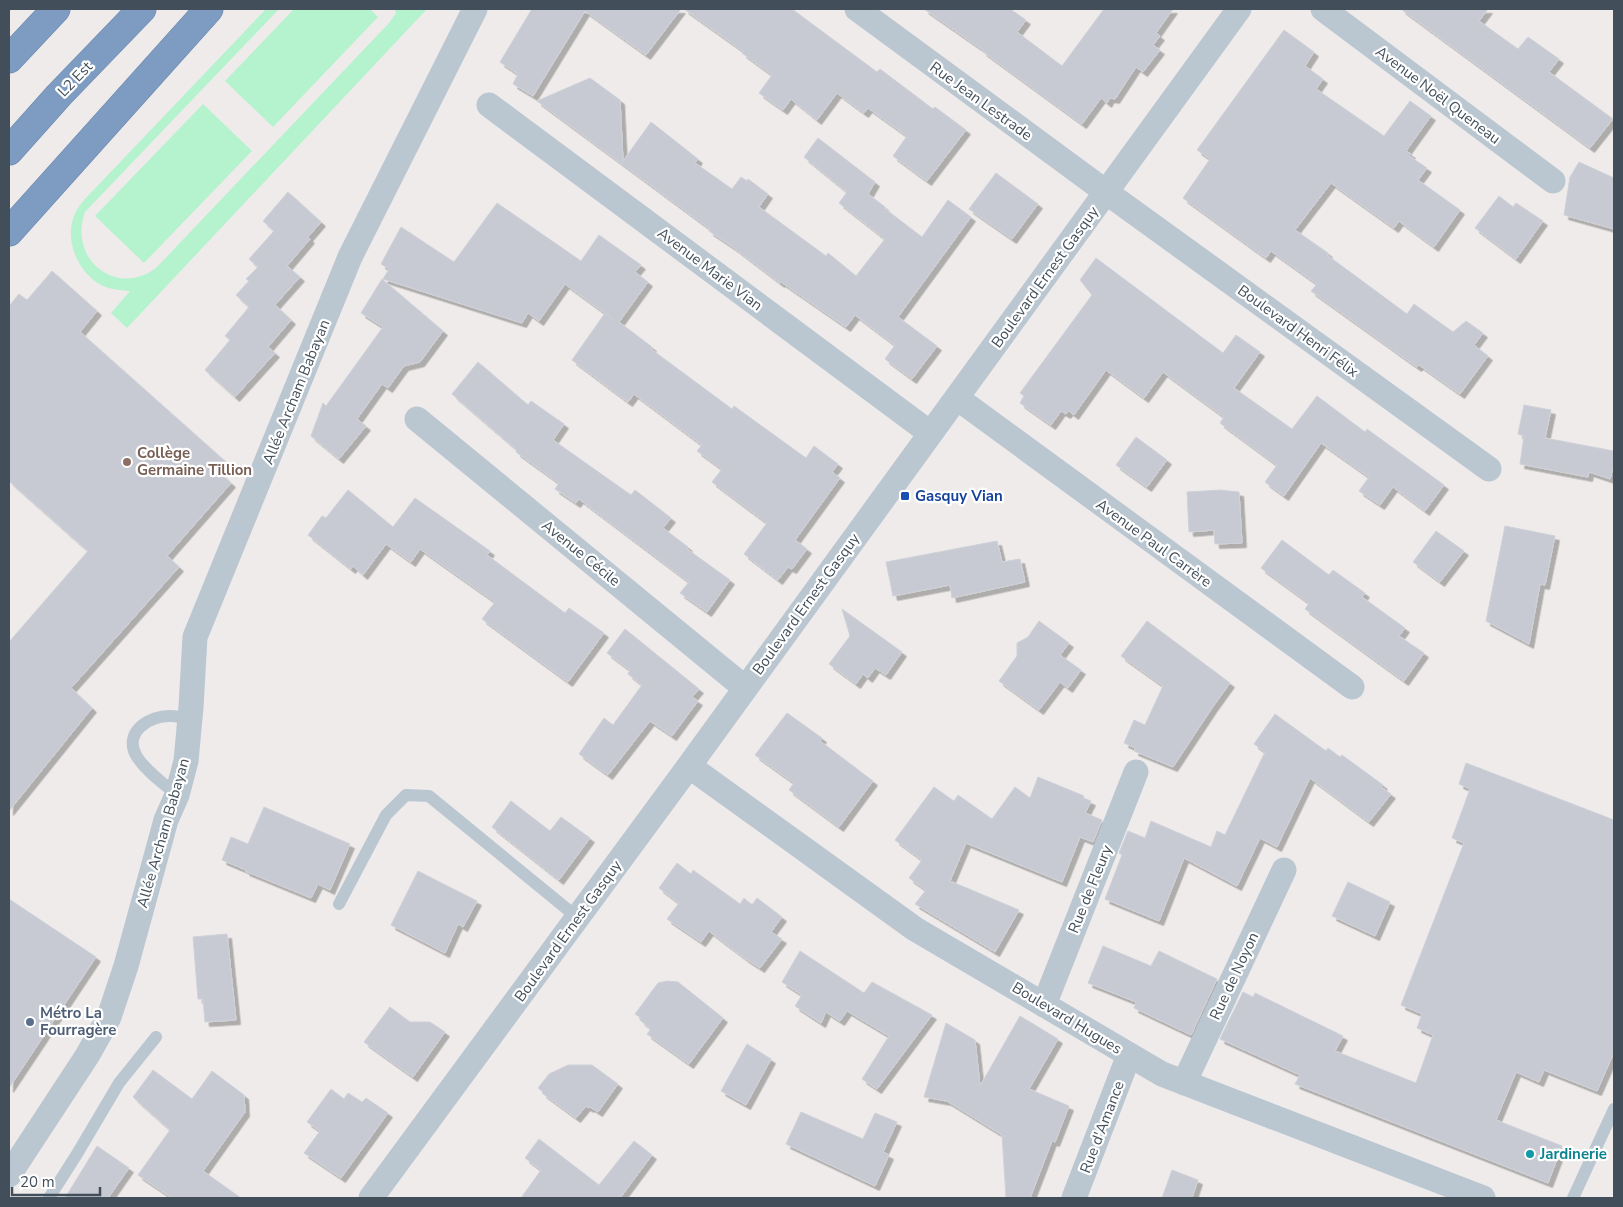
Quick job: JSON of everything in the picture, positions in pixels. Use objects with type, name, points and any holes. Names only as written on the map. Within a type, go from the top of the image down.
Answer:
[{"type":"highway","points":[[9,59],[56,9]]},
{"type":"highway","name":"L2 Est","points":[[9,151],[59,95],[142,9]]},
{"type":"highway","points":[[9,232],[209,9]]},
{"type":"street","name":"Allée Archam Babayan","points":[[9,1174],[87,1056],[109,1017],[126,966],[166,820],[177,795],[186,761],[195,637],[350,258],[474,9]]},
{"type":"street","name":"Rue Jean Lestrade","points":[[857,9],[1106,192]]},
{"type":"street","name":"Boulevard Ernest Gasquy","points":[[372,1198],[886,496],[1239,9]]},
{"type":"street","name":"Avenue Noël Queneau","points":[[1323,9],[1553,181]]},
{"type":"street","name":"Avenue Marie Vian","points":[[490,105],[930,433]]},
{"type":"street","name":"Boulevard Henri Félix","points":[[1106,192],[1489,469]]},
{"type":"street","name":"Avenue Paul Carrère","points":[[957,398],[1352,687]]},
{"type":"street","name":"Avenue Cécile","points":[[417,419],[745,688]]},
{"type":"street","name":"Boulevard Hugues","points":[[689,766],[915,929],[1162,1074],[1483,1198]]},
{"type":"street","name":"Rue de Fleury","points":[[1044,1005],[1136,772]]},
{"type":"street","name":"Rue de Noyon","points":[[1184,1083],[1284,870]]},
{"type":"street","name":"Rue d'Amance","points":[[1074,1198],[1129,1055]]},
{"type":"lane","points":[[177,795],[150,772],[137,756],[133,747],[133,737],[138,728],[146,721],[170,715],[190,720]]},
{"type":"lane","points":[[339,904],[386,814],[406,795],[430,796],[578,918]]},
{"type":"lane","points":[[49,1198],[119,1083],[156,1037]]},
{"type":"lane","points":[[1573,1198],[1614,1109]]},
{"type":"green space","points":[[266,9],[279,9],[85,212],[82,229],[83,245],[89,258],[99,269],[111,276],[126,279],[141,276],[156,268],[389,23],[396,13],[395,9],[427,9],[127,328],[111,313],[130,291],[103,286],[81,267],[76,258],[71,238],[75,213],[85,199]]},
{"type":"green space","points":[[294,9],[370,9],[378,17],[273,127],[225,81]]},
{"type":"green space","points":[[203,104],[252,151],[144,263],[95,216]]},
{"type":"building","points":[[532,9],[681,9],[646,55],[585,11],[533,96],[513,84],[518,74],[500,62]]},
{"type":"building","points":[[684,9],[792,9],[877,72],[880,69],[933,109],[935,107],[966,130],[927,181],[893,156],[907,136],[868,108],[864,113],[837,93],[817,120],[791,99],[783,110],[759,93],[772,75],[742,53],[743,51]]},
{"type":"building","points":[[924,9],[1010,9],[1026,20],[1017,32],[1062,66],[1104,9],[1173,9],[1156,33],[1160,36],[1153,45],[1160,50],[1143,72],[1136,67],[1115,99],[1110,98],[1107,103],[1101,98],[1082,124],[983,50]]},
{"type":"building","points":[[1401,9],[1488,9],[1479,21],[1518,49],[1528,37],[1559,59],[1549,72],[1613,119],[1590,148]]},
{"type":"building","points":[[1284,30],[1314,52],[1305,66],[1323,79],[1316,89],[1384,136],[1410,101],[1431,116],[1406,151],[1411,154],[1409,156],[1427,168],[1418,180],[1460,210],[1434,247],[1399,221],[1394,228],[1331,183],[1295,230],[1407,314],[1414,304],[1453,332],[1466,321],[1483,333],[1474,345],[1488,356],[1460,394],[1419,365],[1417,367],[1311,291],[1317,284],[1271,251],[1266,258],[1183,198],[1210,159],[1197,150]]},
{"type":"building","points":[[590,78],[620,100],[623,161],[651,122],[698,159],[695,163],[732,189],[741,177],[747,181],[748,179],[768,194],[759,207],[826,256],[828,253],[856,276],[885,239],[839,203],[847,192],[804,157],[818,138],[875,182],[868,194],[922,237],[948,200],[971,217],[898,317],[937,346],[912,379],[885,359],[895,345],[855,315],[846,327],[780,283],[537,101]]},
{"type":"building","points":[[1579,162],[1614,178],[1614,229],[1564,215],[1570,177]]},
{"type":"building","points":[[996,173],[1038,204],[1012,239],[969,209]]},
{"type":"building","points":[[288,192],[321,222],[308,237],[310,239],[287,266],[300,277],[275,305],[291,320],[268,347],[275,353],[235,397],[205,370],[230,340],[225,336],[249,307],[236,295],[249,281],[246,279],[258,267],[249,259],[274,231],[263,221]]},
{"type":"building","points":[[1499,196],[1513,207],[1516,203],[1543,221],[1516,259],[1475,228]]},
{"type":"building","points":[[497,203],[581,261],[599,235],[641,265],[635,272],[648,282],[619,322],[652,347],[651,349],[732,409],[734,406],[806,458],[814,446],[838,464],[832,472],[840,478],[795,540],[807,549],[792,569],[788,567],[778,580],[744,554],[767,523],[712,482],[722,469],[697,451],[702,445],[634,394],[628,402],[572,360],[605,313],[565,284],[539,321],[528,313],[522,323],[383,279],[389,269],[381,264],[401,227],[454,262]]},
{"type":"building","points":[[1096,258],[1223,353],[1236,335],[1260,352],[1234,388],[1292,429],[1317,396],[1365,432],[1367,429],[1444,485],[1425,511],[1393,487],[1380,505],[1359,491],[1369,477],[1321,443],[1284,496],[1265,482],[1277,465],[1220,423],[1224,417],[1163,372],[1144,398],[1106,370],[1074,415],[1069,411],[1066,414],[1061,411],[1051,425],[1020,403],[1024,396],[1020,393],[1092,295],[1080,280]]},
{"type":"building","points":[[52,271],[97,311],[80,332],[226,462],[218,471],[231,483],[167,556],[179,567],[71,688],[92,708],[9,811],[9,642],[88,551],[9,481],[9,306],[19,294],[27,300]]},
{"type":"building","points":[[382,279],[443,331],[420,362],[404,366],[388,388],[382,384],[357,419],[366,426],[339,459],[311,436],[323,403],[326,406],[383,327],[361,313]]},
{"type":"building","points":[[478,362],[528,405],[531,401],[564,424],[553,440],[631,495],[635,490],[671,518],[663,528],[688,547],[687,549],[730,580],[707,612],[680,593],[689,582],[579,499],[576,503],[555,489],[559,483],[516,452],[517,450],[452,394]]},
{"type":"building","points":[[1524,405],[1551,410],[1545,438],[1614,451],[1614,464],[1610,479],[1589,472],[1588,477],[1520,464],[1524,436],[1518,434]]},
{"type":"building","points":[[1136,437],[1167,460],[1147,487],[1116,465]]},
{"type":"building","points":[[348,490],[393,527],[415,498],[490,551],[487,555],[565,613],[569,608],[604,633],[568,682],[482,619],[495,602],[420,549],[411,562],[386,544],[363,575],[353,566],[351,569],[308,535],[322,516],[326,518]]},
{"type":"building","points":[[1220,490],[1239,492],[1242,543],[1215,544],[1214,530],[1189,532],[1187,492]]},
{"type":"building","points":[[1505,526],[1555,536],[1545,585],[1540,584],[1529,644],[1486,621]]},
{"type":"building","points":[[1436,531],[1464,551],[1440,582],[1413,562]]},
{"type":"building","points":[[1282,540],[1329,575],[1333,570],[1365,593],[1362,597],[1405,628],[1399,636],[1424,653],[1404,681],[1305,609],[1309,603],[1261,568]]},
{"type":"building","points":[[997,541],[1002,562],[1020,559],[1025,582],[952,598],[950,585],[893,596],[886,562]]},
{"type":"building","points":[[842,609],[902,652],[886,675],[875,668],[868,678],[863,674],[856,684],[829,664],[850,636]]},
{"type":"building","points":[[1039,621],[1069,643],[1060,655],[1081,670],[1068,688],[1060,682],[1039,710],[999,681],[1017,656],[1017,643],[1028,637]]},
{"type":"building","points":[[1147,621],[1230,683],[1173,767],[1134,751],[1135,748],[1124,743],[1134,720],[1145,725],[1163,686],[1121,656]]},
{"type":"building","points":[[625,629],[699,689],[692,697],[698,701],[672,736],[650,721],[608,775],[579,754],[604,718],[613,725],[642,685],[628,674],[630,670],[607,653]]},
{"type":"building","points":[[787,713],[822,738],[820,741],[873,781],[839,827],[789,790],[794,783],[755,755]]},
{"type":"building","points":[[1275,714],[1326,751],[1328,748],[1340,757],[1342,755],[1383,785],[1381,787],[1391,794],[1369,822],[1310,778],[1277,847],[1260,838],[1237,886],[1184,858],[1159,921],[1105,899],[1122,855],[1119,853],[1128,831],[1145,838],[1151,821],[1211,847],[1217,831],[1225,835],[1265,752],[1254,744]]},
{"type":"building","points":[[1466,763],[1614,820],[1614,1052],[1597,1091],[1544,1070],[1539,1082],[1516,1072],[1496,1120],[1562,1146],[1548,1183],[1295,1084],[1300,1075],[1220,1039],[1243,992],[1253,997],[1255,993],[1343,1036],[1335,1051],[1416,1083],[1433,1035],[1417,1028],[1422,1014],[1401,1005],[1464,843],[1452,838],[1470,789],[1459,784]]},
{"type":"building","points":[[1038,777],[1084,796],[1083,798],[1091,801],[1085,813],[1102,820],[1093,842],[1080,837],[1062,882],[966,843],[950,881],[1019,910],[995,952],[915,904],[926,890],[909,878],[922,860],[895,840],[934,787],[954,801],[958,795],[992,819],[1015,787],[1030,798]]},
{"type":"building","points":[[511,801],[550,831],[561,817],[590,838],[559,880],[492,827]]},
{"type":"building","points":[[264,807],[350,844],[330,890],[318,884],[311,898],[222,860],[231,837],[248,844]]},
{"type":"building","points":[[677,863],[691,874],[693,870],[740,904],[744,898],[752,905],[757,898],[782,917],[771,932],[782,939],[760,968],[709,931],[701,942],[667,919],[679,903],[659,888]]},
{"type":"building","points":[[418,871],[477,901],[463,927],[458,924],[445,953],[391,925]]},
{"type":"building","points":[[1348,882],[1390,902],[1375,936],[1332,916]]},
{"type":"building","name":"Métro La Fourragère","points":[[9,899],[96,957],[9,1088]]},
{"type":"building","points":[[227,934],[236,1020],[205,1022],[203,999],[198,999],[193,937]]},
{"type":"building","points":[[1103,946],[1151,966],[1159,951],[1217,979],[1191,1035],[1134,1008],[1136,1002],[1088,983]]},
{"type":"building","points":[[800,951],[864,993],[872,982],[932,1015],[877,1089],[862,1079],[889,1036],[847,1011],[840,1021],[826,1012],[821,1023],[795,1006],[802,995],[782,982]]},
{"type":"building","points":[[667,981],[678,982],[723,1018],[689,1064],[647,1034],[651,1029],[635,1014],[658,983]]},
{"type":"building","points":[[390,1007],[410,1022],[430,1022],[445,1032],[413,1077],[364,1042]]},
{"type":"building","points":[[1020,1016],[1058,1039],[1029,1089],[1069,1106],[1055,1142],[1052,1141],[1030,1198],[1006,1198],[1002,1135],[947,1101],[924,1097],[946,1023],[975,1040],[980,1086]]},
{"type":"building","points":[[747,1044],[771,1059],[746,1105],[721,1091]]},
{"type":"building","points":[[568,1065],[592,1065],[618,1084],[598,1112],[586,1106],[576,1118],[538,1088],[549,1074]]},
{"type":"building","points":[[153,1070],[192,1099],[212,1071],[244,1095],[245,1112],[203,1171],[241,1198],[172,1198],[138,1175],[170,1130],[133,1097]]},
{"type":"building","points":[[331,1089],[344,1099],[348,1093],[362,1102],[366,1098],[388,1113],[341,1178],[304,1153],[320,1131],[307,1122]]},
{"type":"building","points":[[801,1112],[863,1139],[875,1113],[897,1122],[883,1152],[889,1155],[875,1186],[786,1144]]},
{"type":"building","points":[[539,1139],[599,1185],[634,1141],[652,1155],[620,1198],[521,1198],[541,1170],[525,1158]]},
{"type":"building","points":[[97,1146],[129,1168],[108,1198],[65,1198]]},
{"type":"building","points":[[1172,1170],[1198,1180],[1192,1198],[1162,1198]]},
{"type":"place","name":"Collège Germaine Tillion","points":[[127,462]]},
{"type":"place","name":"Gasquy Vian","points":[[905,496]]},
{"type":"place","name":"Métro La Fourragère","points":[[30,1022]]},
{"type":"place","name":"Jardinerie","points":[[1530,1154]]}]
